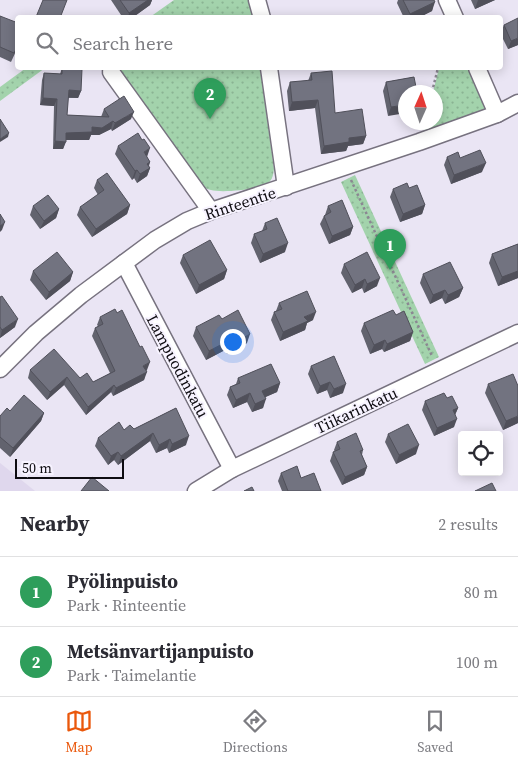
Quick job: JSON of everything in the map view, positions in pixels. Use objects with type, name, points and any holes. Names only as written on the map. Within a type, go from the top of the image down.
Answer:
[{"type":"street","points":[[258,0],[261,15]]},
{"type":"street","points":[[447,0],[453,15]]},
{"type":"street","points":[[269,70],[286,187]]},
{"type":"street","points":[[478,70],[497,114]]},
{"type":"street","points":[[112,72],[211,211]]},
{"type":"street","name":"Rinteentie","points":[[0,369],[36,333],[81,295],[156,240],[187,221],[211,211],[497,114],[518,103]]},
{"type":"street","name":"Lampuodinkatu","points":[[124,263],[232,469]]},
{"type":"street","name":"Tiikarinkatu","points":[[196,491],[232,469],[518,333]]},
{"type":"path","points":[[434,85],[438,70]]},
{"type":"path","points":[[345,167],[439,371]]},
{"type":"shaded area","points":[[0,463],[35,491],[0,491]]},
{"type":"green space","points":[[174,0],[248,0],[252,15],[153,15]]},
{"type":"green space","points":[[23,70],[42,70],[0,101],[0,87]]},
{"type":"green space","points":[[117,70],[260,70],[274,169],[273,177],[264,185],[240,190],[216,191],[204,187],[198,182]]},
{"type":"green space","points":[[438,70],[476,70],[488,112],[443,129],[443,85],[435,85]]},
{"type":"green space","points":[[424,130],[441,130],[423,137]]},
{"type":"green space","points":[[355,175],[439,357],[425,364],[341,182]]},
{"type":"building","points":[[43,0],[67,0],[61,15],[37,15]]},
{"type":"building","points":[[120,0],[148,0],[129,13]]},
{"type":"building","points":[[403,0],[434,0],[435,2],[410,14]]},
{"type":"building","points":[[0,16],[15,22],[15,51],[14,53],[0,47]]},
{"type":"building","points":[[518,18],[518,38],[511,41],[504,25]]},
{"type":"building","points":[[62,70],[82,70],[81,91],[69,90],[67,115],[109,117],[104,109],[124,96],[134,112],[102,128],[92,127],[92,132],[66,133],[66,142],[55,141],[57,99],[43,98],[44,73],[62,74]]},
{"type":"building","points":[[332,71],[335,113],[362,109],[366,136],[349,138],[349,142],[324,146],[318,100],[292,102],[290,82],[312,80],[311,73]]},
{"type":"building","points":[[414,77],[416,85],[398,85],[398,106],[391,107],[386,82]]},
{"type":"building","points":[[0,119],[9,133],[0,139]]},
{"type":"building","points":[[138,133],[150,148],[144,152],[150,162],[147,164],[150,168],[140,174],[137,170],[135,171],[118,146]]},
{"type":"building","points":[[480,150],[486,163],[454,175],[447,157],[458,152],[460,158]]},
{"type":"building","points":[[107,173],[130,205],[96,229],[80,207],[104,190],[97,180]]},
{"type":"building","points":[[407,183],[409,188],[417,185],[425,205],[403,214],[393,189]]},
{"type":"building","points":[[48,195],[59,209],[44,221],[33,206]]},
{"type":"building","points":[[342,200],[353,227],[332,236],[324,216],[331,212],[328,206]]},
{"type":"building","points":[[0,214],[5,222],[0,226]]},
{"type":"building","points":[[277,218],[288,243],[263,254],[254,234],[267,229],[265,223]]},
{"type":"building","points":[[210,240],[227,270],[199,285],[183,255]]},
{"type":"building","points":[[518,244],[518,271],[502,277],[492,254]]},
{"type":"building","points":[[57,252],[73,272],[49,292],[33,271]]},
{"type":"building","points":[[367,252],[380,278],[367,284],[365,279],[355,285],[344,264]]},
{"type":"building","points":[[450,262],[463,288],[448,295],[445,290],[433,295],[423,274]]},
{"type":"building","points":[[307,291],[316,312],[304,317],[308,321],[283,332],[274,312],[282,309],[279,303]]},
{"type":"building","points":[[2,296],[18,319],[2,330],[0,327],[0,297]]},
{"type":"building","points":[[115,309],[117,313],[122,310],[140,347],[142,346],[150,362],[143,366],[147,372],[116,388],[114,385],[88,407],[67,377],[50,392],[30,370],[54,349],[80,378],[87,373],[93,382],[115,371],[95,328],[103,324],[100,317]]},
{"type":"building","points":[[238,310],[250,334],[230,345],[228,341],[209,351],[196,327],[219,315],[222,319]]},
{"type":"building","points":[[393,310],[396,315],[404,311],[413,332],[387,344],[385,340],[374,345],[364,323]]},
{"type":"building","points":[[334,356],[346,384],[334,389],[330,382],[320,386],[311,366]]},
{"type":"building","points":[[271,364],[280,383],[262,391],[266,399],[255,404],[250,393],[236,400],[230,387],[240,383],[238,378]]},
{"type":"building","points":[[513,374],[518,386],[518,416],[506,421],[488,384]]},
{"type":"building","points":[[444,393],[447,398],[452,396],[458,408],[453,410],[457,419],[437,428],[425,401]]},
{"type":"building","points":[[24,395],[44,413],[13,448],[0,437],[0,416],[7,408],[10,411]]},
{"type":"building","points":[[176,408],[189,436],[172,444],[170,439],[159,445],[153,433],[121,456],[118,452],[111,456],[98,438],[119,422],[124,430],[130,425],[134,429]]},
{"type":"building","points":[[408,424],[419,445],[399,455],[388,434]]},
{"type":"building","points":[[356,433],[363,450],[360,451],[367,467],[345,477],[333,452],[340,449],[337,442]]},
{"type":"building","points":[[297,466],[301,478],[314,473],[321,491],[288,491],[281,473]]},
{"type":"building","points":[[92,477],[109,491],[81,491]]},
{"type":"building","points":[[492,483],[496,491],[475,491]]},
{"type":"building","points":[[252,487],[254,491],[244,491]]},
{"type":"place","name":"Metsänvartijanpuisto","points":[[210,119]]},
{"type":"place","name":"Pyölinpuisto","points":[[390,270]]}]
